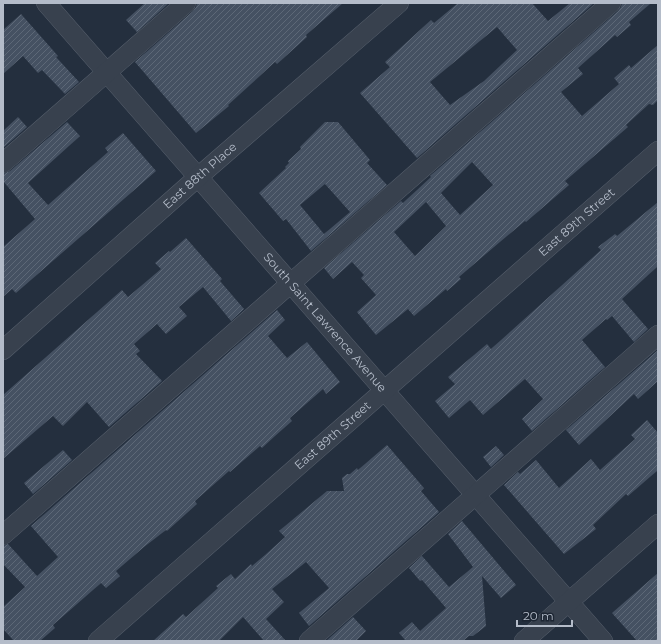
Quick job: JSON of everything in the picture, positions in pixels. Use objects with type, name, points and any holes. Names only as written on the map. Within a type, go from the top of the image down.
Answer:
[{"type":"street","name":"South Saint Lawrence Avenue","points":[[46,3],[603,641]]},
{"type":"street","points":[[3,163],[186,3]]},
{"type":"street","name":"East 88th Place","points":[[3,350],[198,177],[400,3]]},
{"type":"street","points":[[3,535],[611,3]]},
{"type":"street","name":"East 89th Street","points":[[98,641],[658,151]]},
{"type":"street","points":[[309,641],[658,335]]},
{"type":"street","points":[[524,641],[658,524]]},
{"type":"building","points":[[145,3],[169,3],[137,32],[126,20]]},
{"type":"building","points":[[197,3],[343,3],[306,35],[307,37],[277,64],[275,62],[228,105],[229,106],[196,133],[135,62],[193,11]]},
{"type":"building","points":[[458,3],[532,3],[548,21],[570,3],[594,3],[417,158],[360,93],[390,67],[385,62],[431,20],[434,23]],"holes":[[[497,27],[517,50],[484,81],[450,105],[430,82]]]},
{"type":"building","points":[[622,3],[651,3],[629,22],[631,25],[617,37],[615,35],[578,68],[583,74],[561,92],[582,116],[619,84],[614,78],[629,65],[631,68],[658,45],[658,100],[653,105],[649,104],[626,125],[628,127],[565,181],[569,185],[459,277],[461,279],[447,291],[446,289],[414,316],[408,309],[376,335],[357,312],[376,295],[361,278],[364,275],[352,262],[333,279],[324,268],[401,201],[403,203],[431,177],[430,176],[621,7]],"holes":[[[472,162],[493,185],[460,215],[441,193]],[[426,202],[446,226],[415,256],[394,232]]]},
{"type":"building","points":[[21,14],[58,56],[56,57],[79,82],[65,94],[42,70],[38,73],[23,56],[3,74],[3,30]]},
{"type":"building","points":[[18,117],[27,127],[3,148],[3,131]]},
{"type":"building","points":[[67,122],[80,136],[28,183],[48,205],[108,152],[105,148],[123,133],[156,171],[16,293],[12,289],[3,297],[3,247],[35,219],[3,181],[3,174],[10,171]]},
{"type":"building","points":[[325,122],[338,122],[370,160],[367,163],[387,185],[311,251],[286,219],[283,221],[259,193],[286,168],[285,167],[289,163],[288,161],[301,149],[300,147]],"holes":[[[325,184],[350,212],[324,234],[300,205]]]},
{"type":"building","points":[[658,202],[658,266],[622,299],[648,329],[634,342],[612,316],[607,320],[606,319],[582,340],[605,367],[532,431],[522,419],[543,399],[525,379],[483,415],[470,400],[449,418],[435,401],[455,384],[448,377],[487,344],[491,349],[601,250],[598,247],[615,234],[617,236]]},
{"type":"building","points":[[186,238],[222,279],[220,281],[244,309],[231,321],[203,287],[179,307],[187,316],[166,334],[157,324],[134,344],[140,351],[136,354],[162,381],[109,427],[87,402],[63,426],[53,416],[3,459],[3,395],[122,290],[128,297],[161,269],[155,263]]},
{"type":"building","points":[[277,310],[285,320],[268,336],[287,358],[307,342],[340,382],[326,394],[323,389],[290,418],[292,421],[262,448],[260,446],[230,472],[229,471],[195,501],[197,504],[167,531],[166,530],[144,547],[116,571],[120,576],[106,588],[101,583],[53,625],[55,628],[40,641],[14,641],[3,629],[3,607],[25,587],[3,564],[3,546],[8,544],[37,576],[58,557],[31,526]]},
{"type":"building","points":[[658,350],[658,381],[638,399],[634,394],[579,445],[566,430]]},
{"type":"building","points":[[647,420],[658,433],[658,470],[628,496],[626,494],[593,525],[596,529],[564,554],[504,485],[518,472],[520,474],[536,460],[559,488],[591,459],[600,470],[635,439],[631,435]]},
{"type":"building","points":[[387,445],[424,488],[421,491],[439,512],[309,626],[299,613],[329,588],[306,562],[272,589],[284,602],[266,619],[286,641],[264,641],[243,617],[219,641],[153,641],[183,614],[186,617],[218,588],[216,586],[231,574],[235,579],[251,564],[252,566],[265,555],[285,537],[279,531],[327,491],[344,491],[342,478],[357,468],[358,470]]},
{"type":"building","points":[[496,446],[504,455],[491,467],[483,457]]},
{"type":"building","points":[[63,450],[72,460],[33,494],[24,483]]},
{"type":"building","points":[[462,521],[516,585],[501,598],[482,576],[486,626],[473,636],[469,636],[463,641],[406,641],[399,633],[412,622],[420,631],[446,608],[422,580],[420,581],[409,568],[422,556],[449,587],[473,567],[448,534]]},
{"type":"building","points":[[658,573],[658,641],[637,641],[612,613]]},
{"type":"building","points":[[353,617],[366,631],[356,641],[326,641]]}]
